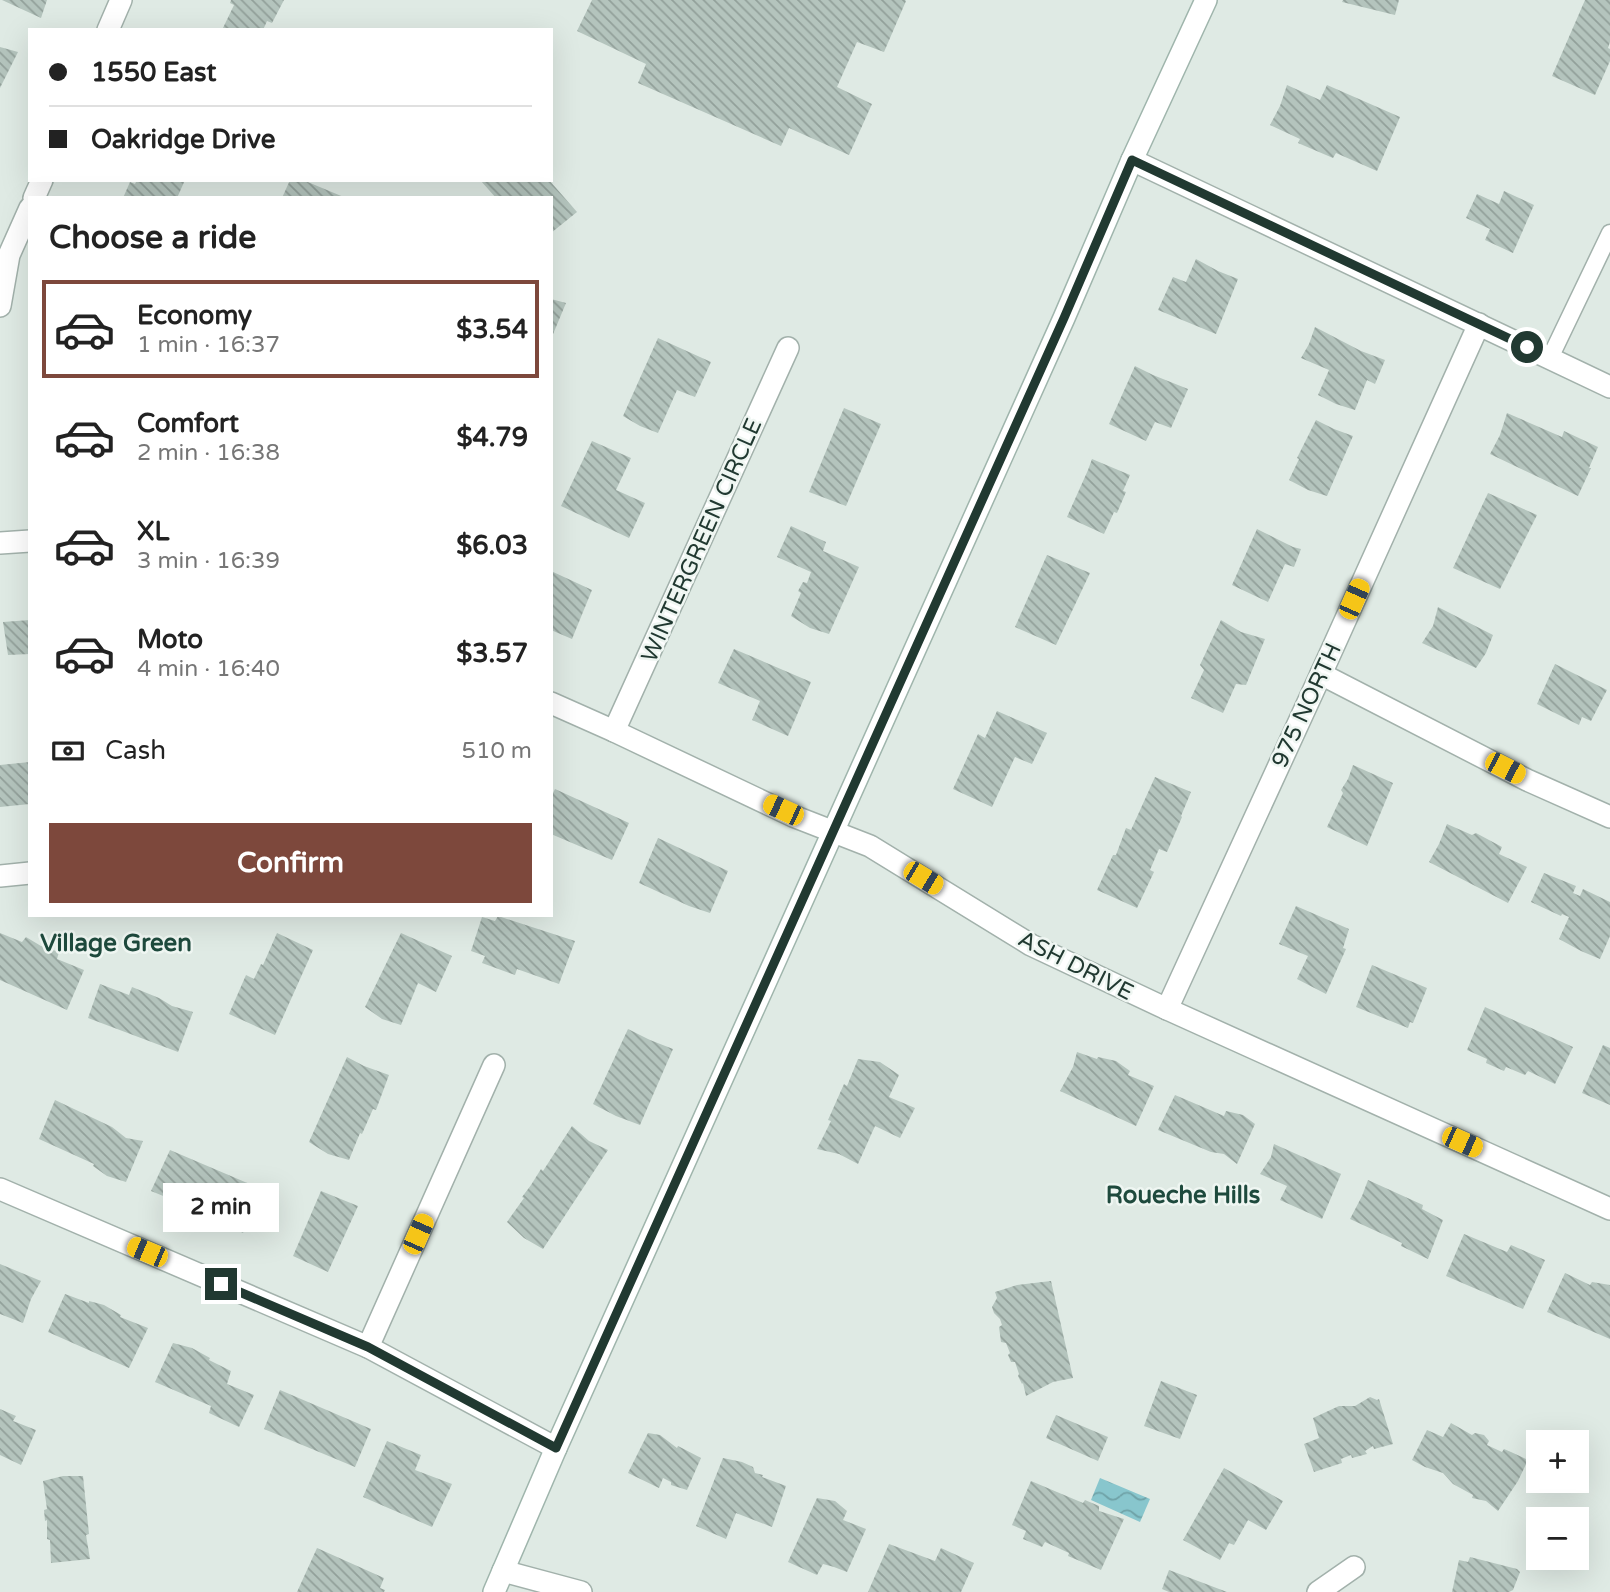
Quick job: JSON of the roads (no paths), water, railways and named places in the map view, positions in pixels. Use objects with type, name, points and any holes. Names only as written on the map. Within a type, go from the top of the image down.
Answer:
[{"type":"street","points":[[109,28],[121,0]]},
{"type":"street","points":[[494,1592],[556,1448],[1059,330],[1132,160],[1206,0]]},
{"type":"street","points":[[1132,160],[1610,387]]},
{"type":"street","points":[[0,306],[9,256],[28,213]]},
{"type":"street","name":"975 NORTH","points":[[1167,1009],[1479,324]]},
{"type":"street","name":"WINTERGREEN CIRCLE","points":[[614,731],[788,348]]},
{"type":"street","points":[[1,538],[28,541]]},
{"type":"street","points":[[1321,674],[1527,780],[1610,817]]},
{"type":"street","name":"ASH DRIVE","points":[[553,704],[793,816],[870,846],[1031,945],[1610,1209]]},
{"type":"street","points":[[0,876],[28,873]]},
{"type":"street","points":[[368,1347],[494,1065]]},
{"type":"street","points":[[0,1189],[368,1347],[556,1448]]},
{"type":"street","points":[[1318,1592],[1354,1567]]},
{"type":"street","points":[[503,1571],[581,1592]]},
{"type":"lane","points":[[1550,358],[1610,233]]},
{"type":"water","points":[[1100,1478],[1150,1499],[1140,1522],[1091,1500]]},
{"type":"district","name":"Village Green","points":[[116,943]]},
{"type":"district","name":"Roueche Hills","points":[[1183,1195]]}]
